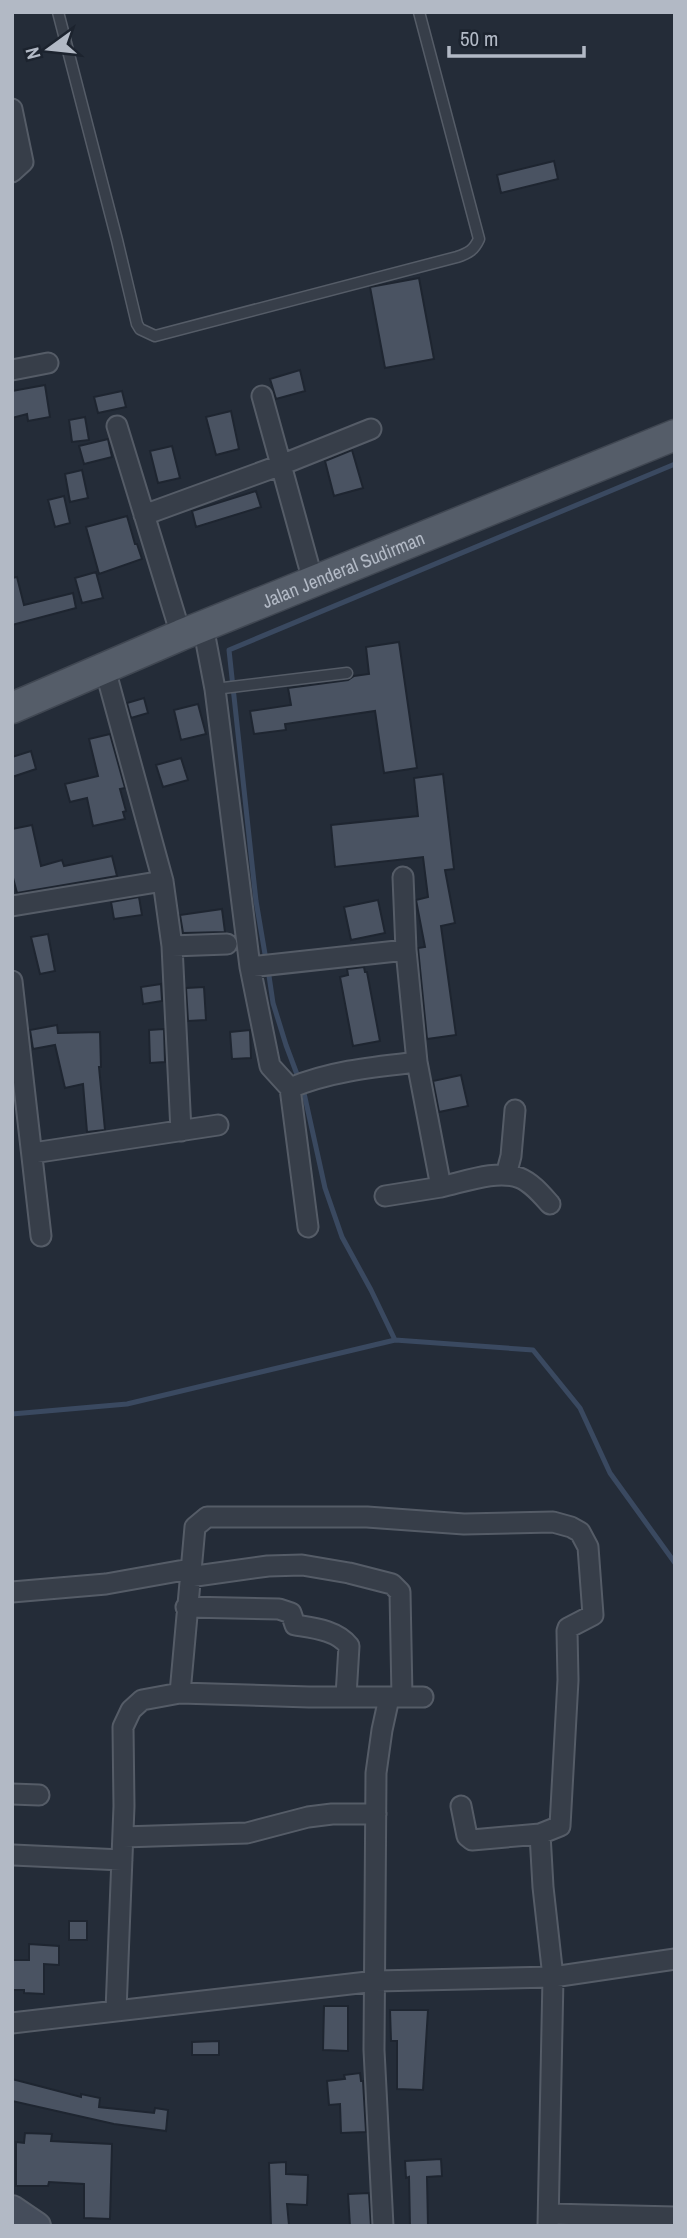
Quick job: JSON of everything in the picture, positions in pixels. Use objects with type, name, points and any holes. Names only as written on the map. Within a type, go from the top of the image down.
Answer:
[{"type":"main road","name":"Jalan Jenderal Sudirman","points":[[12,708],[313,581],[675,435]]},
{"type":"street","points":[[12,109],[23,162],[12,172]]},
{"type":"street","points":[[12,370],[48,363]]},
{"type":"street","points":[[262,396],[313,581]]},
{"type":"street","points":[[117,426],[144,515],[192,631],[222,689],[264,965],[270,1066],[294,1087],[308,1227]]},
{"type":"street","points":[[144,515],[371,429]]},
{"type":"street","points":[[105,669],[163,881],[172,946],[181,1131]]},
{"type":"street","points":[[403,877],[406,950],[417,1062],[441,1187]]},
{"type":"street","points":[[12,906],[163,881]]},
{"type":"street","points":[[172,946],[227,944]]},
{"type":"street","points":[[264,965],[406,950]]},
{"type":"street","points":[[12,981],[41,1236]]},
{"type":"street","points":[[294,1087],[317,1077],[417,1062]]},
{"type":"street","points":[[506,1175],[511,1156],[515,1110]]},
{"type":"street","points":[[33,1153],[218,1125]]},
{"type":"street","points":[[385,1196],[506,1175],[520,1178],[533,1186],[550,1204]]},
{"type":"street","points":[[180,1693],[195,1527],[207,1517],[367,1517],[464,1524],[553,1522],[571,1527],[580,1532],[588,1547],[593,1615],[567,1631],[568,1680],[560,1826],[540,1834],[472,1840],[467,1836],[461,1806]]},
{"type":"street","points":[[12,1592],[189,1573],[302,1565],[392,1584],[400,1592],[396,1697],[382,1730],[376,1773],[374,2050],[383,2226]]},
{"type":"street","points":[[186,1607],[279,1609],[290,1613],[295,1625],[325,1630],[347,1642],[346,1696]]},
{"type":"street","points":[[116,2011],[123,1837],[123,1727],[131,1710],[142,1700],[180,1693],[424,1697]]},
{"type":"street","points":[[12,1794],[39,1795]]},
{"type":"street","points":[[123,1837],[247,1833],[308,1817],[376,1814]]},
{"type":"street","points":[[540,1834],[553,1977],[549,2220],[675,2217]]},
{"type":"street","points":[[13,1855],[122,1860]]},
{"type":"street","points":[[12,2023],[376,1981],[553,1977],[675,1959]]},
{"type":"street","points":[[12,2209],[37,2226]]},
{"type":"lane","points":[[58,12],[137,324],[140,329],[155,336],[457,257],[476,247],[479,239],[419,12]]},
{"type":"lane","points":[[222,689],[347,673]]},
{"type":"building","points":[[554,161],[558,179],[501,193],[497,175]]},
{"type":"building","points":[[419,278],[434,359],[385,368],[370,287]]},
{"type":"building","points":[[300,370],[305,391],[276,399],[270,379]]},
{"type":"building","points":[[45,385],[50,417],[28,421],[27,414],[12,418],[12,391]]},
{"type":"building","points":[[122,391],[126,407],[98,413],[94,397]]},
{"type":"building","points":[[231,411],[239,449],[216,455],[206,417]]},
{"type":"building","points":[[85,417],[89,440],[72,442],[69,420]]},
{"type":"building","points":[[108,439],[112,457],[84,464],[79,446]]},
{"type":"building","points":[[172,446],[180,478],[158,483],[150,451]]},
{"type":"building","points":[[352,450],[363,488],[334,496],[325,461]]},
{"type":"building","points":[[82,470],[88,498],[70,502],[65,474]]},
{"type":"building","points":[[256,491],[261,507],[196,527],[192,511]]},
{"type":"building","points":[[64,496],[70,523],[55,527],[48,500]]},
{"type":"building","points":[[127,516],[142,559],[99,574],[86,527]]},
{"type":"building","points":[[96,572],[103,598],[82,603],[75,578]]},
{"type":"building","points":[[17,577],[24,605],[73,593],[76,608],[12,625],[12,578]]},
{"type":"building","points":[[399,642],[417,768],[384,773],[375,711],[285,724],[286,730],[254,734],[250,711],[291,705],[288,688],[348,680],[354,676],[369,674],[366,647]]},
{"type":"building","points":[[144,698],[148,713],[131,718],[127,703]]},
{"type":"building","points":[[198,704],[206,734],[181,740],[174,710]]},
{"type":"building","points":[[110,734],[125,788],[120,789],[126,811],[123,812],[125,819],[93,826],[87,798],[70,802],[65,784],[98,776],[89,739]]},
{"type":"building","points":[[31,751],[36,769],[12,777],[12,757]]},
{"type":"building","points":[[181,758],[188,780],[163,787],[156,765]]},
{"type":"building","points":[[443,774],[454,869],[445,870],[455,923],[441,926],[456,1035],[427,1039],[418,948],[425,947],[416,900],[428,897],[423,857],[335,867],[331,825],[418,816],[414,778]]},
{"type":"building","points":[[32,825],[41,866],[62,860],[64,866],[112,856],[117,876],[17,893],[12,874],[12,829]]},
{"type":"building","points":[[139,897],[142,915],[114,919],[111,902]]},
{"type":"building","points":[[378,900],[385,933],[351,940],[344,907]]},
{"type":"building","points":[[222,909],[225,932],[183,933],[180,915]]},
{"type":"building","points":[[48,934],[55,971],[40,974],[31,937]]},
{"type":"building","points":[[364,967],[380,1041],[353,1046],[340,977],[348,975],[347,969]]},
{"type":"building","points":[[161,984],[162,1001],[143,1004],[141,987]]},
{"type":"building","points":[[204,987],[206,1020],[188,1021],[186,988]]},
{"type":"building","points":[[57,1025],[58,1033],[100,1032],[99,1067],[105,1130],[87,1132],[83,1084],[65,1088],[55,1045],[33,1049],[30,1030]]},
{"type":"building","points":[[164,1029],[165,1062],[150,1063],[149,1030]]},
{"type":"building","points":[[250,1030],[251,1058],[232,1059],[230,1032]]},
{"type":"building","points":[[461,1075],[468,1106],[439,1112],[433,1081]]},
{"type":"building","points":[[69,1921],[87,1921],[87,1940],[69,1940]]},
{"type":"building","points":[[29,1944],[59,1946],[59,1965],[44,1964],[44,1994],[12,1990],[12,1960],[29,1960]]},
{"type":"building","points":[[324,2006],[348,2006],[348,2051],[323,2050]]},
{"type":"building","points":[[390,2010],[428,2010],[423,2090],[397,2089],[397,2041],[391,2041]]},
{"type":"building","points":[[219,2041],[219,2055],[192,2055],[192,2042]]},
{"type":"building","points":[[360,2073],[363,2081],[366,2132],[341,2133],[340,2104],[329,2105],[327,2081],[345,2079],[344,2075]]},
{"type":"building","points":[[12,2079],[81,2097],[81,2094],[100,2098],[99,2107],[154,2113],[155,2108],[168,2110],[166,2131],[114,2124],[12,2101]]},
{"type":"building","points":[[25,2133],[52,2134],[51,2141],[112,2144],[110,2219],[84,2218],[84,2184],[49,2182],[48,2186],[16,2186],[16,2142],[24,2143]]},
{"type":"building","points":[[441,2159],[442,2176],[427,2177],[428,2226],[410,2226],[409,2177],[406,2178],[405,2161]]},
{"type":"building","points":[[286,2162],[286,2174],[308,2175],[307,2205],[287,2204],[289,2225],[271,2226],[269,2163]]},
{"type":"building","points":[[369,2193],[371,2226],[350,2226],[348,2194]]},
{"type":"waterway","points":[[266,960],[256,901],[229,650],[675,464]]},
{"type":"waterway","points":[[268,969],[273,1003],[304,1093],[325,1188],[342,1237],[395,1340]]},
{"type":"waterway","points":[[12,1414],[127,1404],[395,1340],[533,1350],[580,1408],[610,1473],[675,1563]]}]
